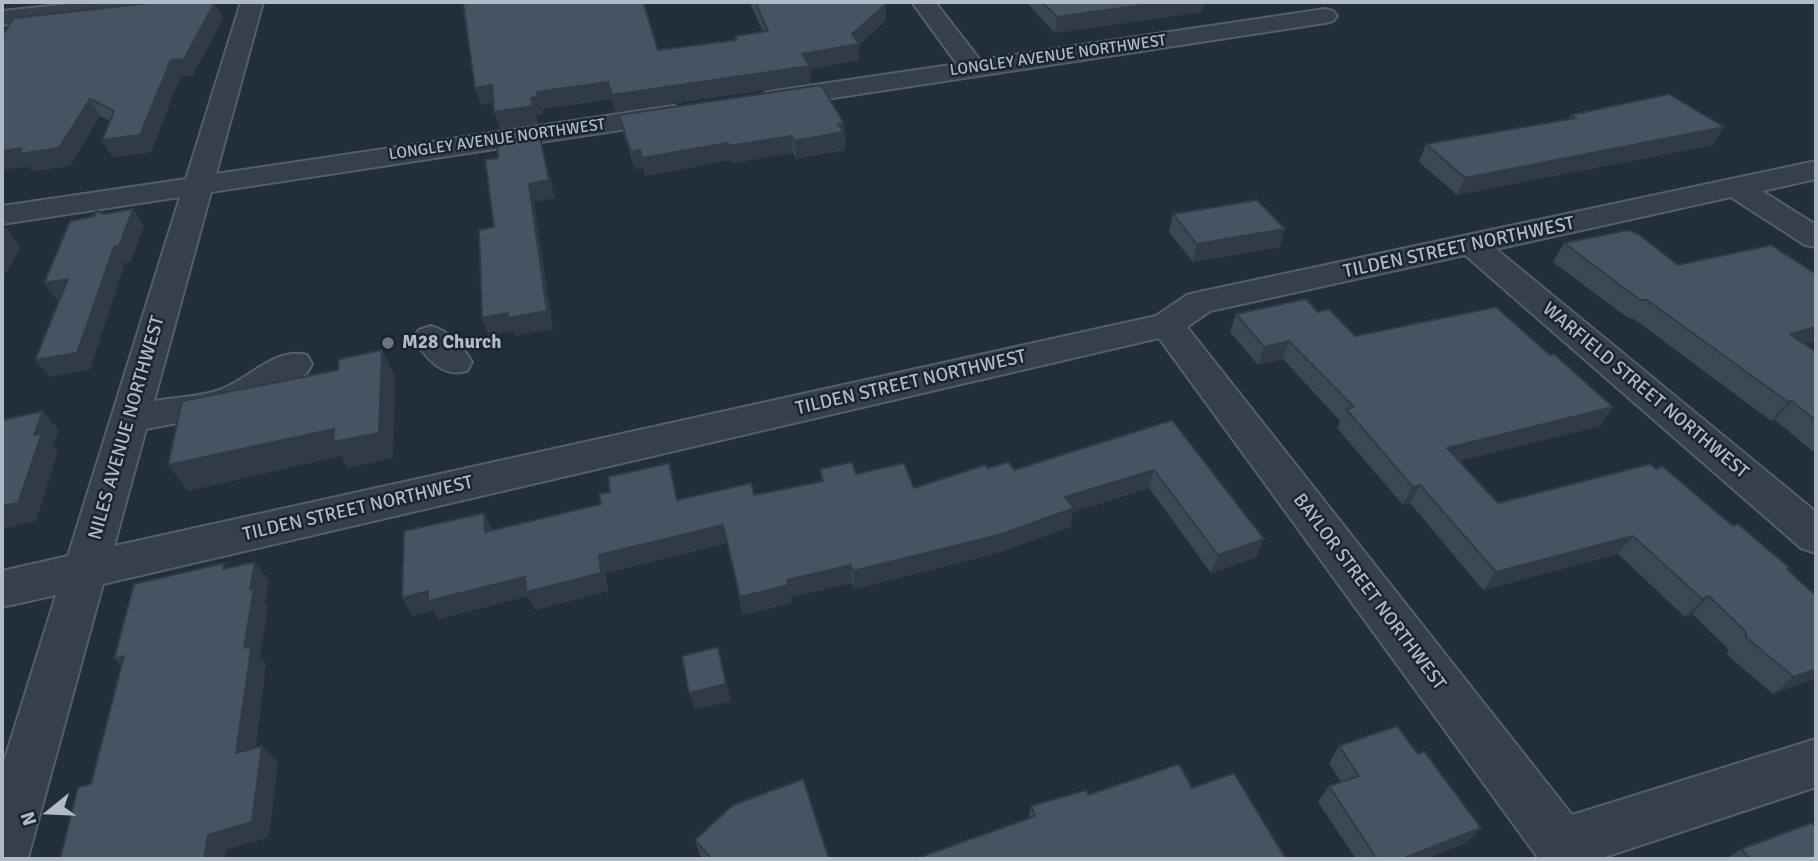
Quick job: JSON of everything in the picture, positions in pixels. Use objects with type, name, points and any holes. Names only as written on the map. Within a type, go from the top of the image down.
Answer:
[{"type":"street","points":[[2,18],[147,2]]},
{"type":"street","name":"NILES AVENUE NORTHWEST","points":[[2,854],[252,2]]},
{"type":"street","points":[[923,2],[974,69]]},
{"type":"street","name":"LONGLEY AVENUE NORTHWEST","points":[[742,104],[1325,16]]},
{"type":"street","name":"LONGLEY AVENUE NORTHWEST","points":[[2,215],[702,110]]},
{"type":"street","name":"TILDEN STREET NORTHWEST","points":[[2,589],[1167,325],[1199,303],[1816,170]]},
{"type":"street","points":[[1737,188],[1816,238]]},
{"type":"street","name":"WARFIELD STREET NORTHWEST","points":[[1473,246],[1816,536]]},
{"type":"street","name":"BAYLOR STREET NORTHWEST","points":[[1167,325],[1566,852]]},
{"type":"street","points":[[130,418],[231,401],[294,364]]},
{"type":"street","points":[[1566,852],[1816,763]]},
{"type":"building","points":[[158,2],[215,2],[184,59],[171,60],[140,135],[102,140],[114,111],[90,99],[59,148],[19,154],[22,148],[2,151],[2,36],[14,18]]},
{"type":"building","points":[[463,2],[643,2],[658,50],[737,40],[735,36],[768,31],[755,2],[886,4],[852,34],[859,44],[802,54],[810,66],[612,95],[608,82],[537,92],[538,97],[531,98],[533,106],[494,112],[492,85],[475,88]]},
{"type":"building","points":[[1042,2],[1164,2],[1057,17]]},
{"type":"building","points":[[821,85],[844,123],[838,124],[844,132],[794,141],[792,136],[729,146],[728,143],[642,158],[640,150],[631,152],[619,115]]},
{"type":"building","points":[[1669,94],[1724,127],[1465,178],[1426,144],[1576,118],[1571,115]]},
{"type":"building","points":[[538,127],[549,180],[529,184],[547,311],[508,318],[508,313],[482,318],[479,230],[494,227],[485,160],[498,158],[496,133]]},
{"type":"building","points":[[1257,200],[1285,229],[1197,244],[1173,214]]},
{"type":"building","points":[[133,209],[119,246],[114,247],[77,353],[35,360],[68,279],[44,283],[70,221],[95,215],[96,211],[104,214]]},
{"type":"building","points":[[1628,230],[1638,234],[1678,265],[1771,245],[1816,274],[1816,327],[1790,334],[1816,352],[1816,421],[1792,401],[1788,402],[1647,300],[1640,300],[1564,243]]},
{"type":"building","points":[[1306,299],[1318,312],[1329,309],[1355,336],[1496,307],[1613,407],[1447,448],[1498,503],[1650,464],[1656,469],[1662,466],[1733,526],[1738,524],[1790,568],[1787,569],[1816,596],[1816,669],[1794,677],[1746,637],[1746,632],[1709,596],[1702,599],[1633,536],[1496,572],[1420,485],[1413,487],[1346,409],[1354,407],[1289,341],[1264,347],[1236,314]]},
{"type":"building","points":[[382,350],[379,433],[333,442],[334,429],[168,465],[182,401],[338,370],[339,359]]},
{"type":"building","points":[[43,411],[34,435],[42,433],[18,503],[2,506],[2,420]]},
{"type":"building","points":[[1172,420],[1264,539],[1218,555],[1154,470],[1065,497],[1074,508],[999,535],[853,571],[851,565],[787,580],[789,585],[740,597],[723,525],[599,555],[601,573],[526,592],[525,577],[428,601],[428,591],[402,598],[404,531],[484,513],[485,532],[601,504],[599,494],[610,492],[608,477],[669,463],[677,500],[751,483],[754,495],[823,481],[820,469],[852,462],[856,474],[904,463],[914,488],[985,465],[988,468],[1009,462],[1014,470]]},
{"type":"building","points":[[255,562],[250,590],[254,589],[244,648],[251,646],[236,753],[262,746],[252,822],[208,835],[204,859],[60,859],[78,787],[91,784],[124,656],[114,659],[134,584],[224,563],[223,569]]},
{"type":"building","points":[[718,647],[726,684],[689,693],[682,656]]},
{"type":"building","points":[[1397,726],[1418,754],[1424,751],[1481,828],[1402,859],[1377,859],[1329,786],[1359,776],[1339,746]]},
{"type":"building","points":[[1179,764],[1192,788],[1234,773],[1286,859],[915,859],[1035,816],[1031,806],[1086,790],[1088,795]]},
{"type":"building","points":[[803,779],[829,859],[712,859],[695,840],[733,805]]},
{"type":"building","points":[[1812,823],[1816,828],[1816,859],[1750,859],[1741,849]]},
{"type":"place","name":"M28 Church","points":[[388,343]]}]
